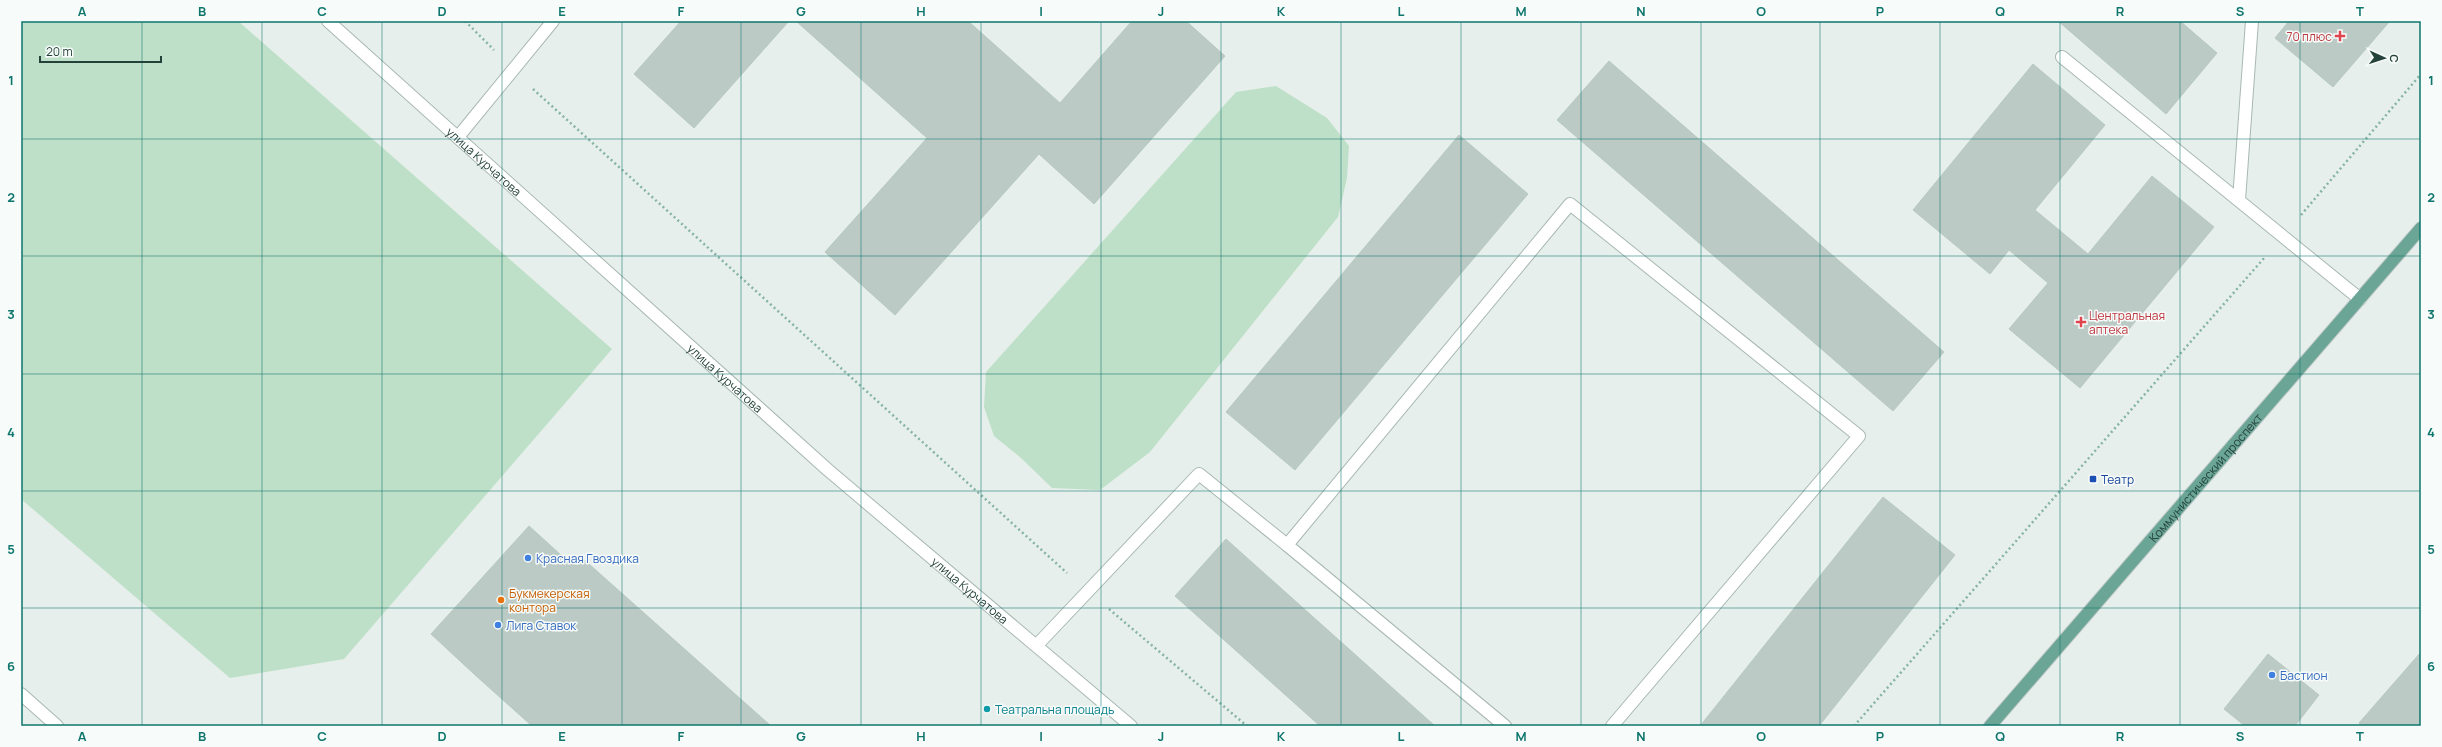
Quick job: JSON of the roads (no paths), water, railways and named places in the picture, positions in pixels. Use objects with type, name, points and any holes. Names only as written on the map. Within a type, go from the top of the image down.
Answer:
[{"type":"main road","name":"Коммунистический проспект","points":[[1990,726],[2421,228]]},
{"type":"street","name":"улица Курчатова","points":[[328,21],[828,470],[1131,726]]},
{"type":"street","points":[[458,137],[553,21]]},
{"type":"street","points":[[2239,200],[2252,21]]},
{"type":"street","points":[[2062,57],[2360,299]]},
{"type":"street","points":[[1287,545],[1570,204],[1859,436],[1612,726]]},
{"type":"street","points":[[1036,645],[1199,474],[1505,726]]},
{"type":"street","points":[[21,694],[57,726]]},
{"type":"place","name":"70 плюс","points":[[2340,36]]},
{"type":"place","name":"Центральная аптека","points":[[2081,322]]},
{"type":"place","name":"Театр","points":[[2093,479]]},
{"type":"place","name":"Красная Гвоздика","points":[[528,558]]},
{"type":"place","name":"Букмекерская контора","points":[[501,600]]},
{"type":"place","name":"Лига Ставок","points":[[498,625]]},
{"type":"place","name":"Бастион","points":[[2272,675]]},
{"type":"place","name":"Театральна площадь","points":[[987,709]]}]
